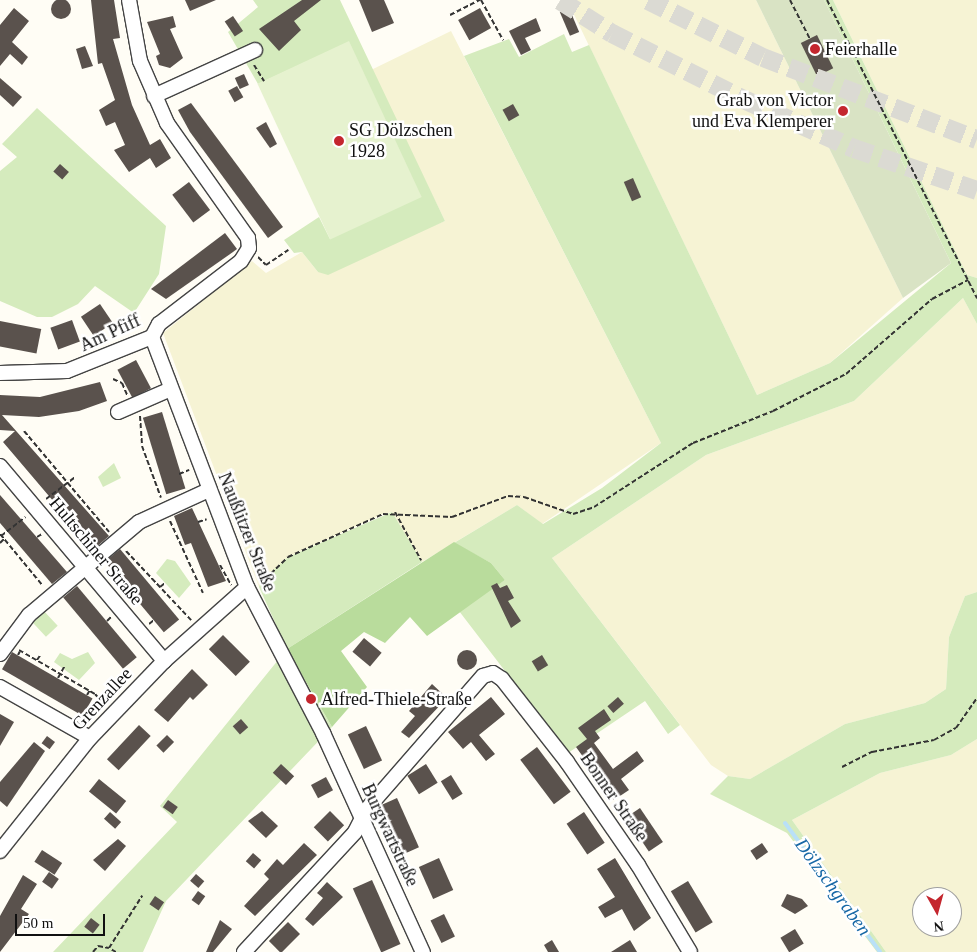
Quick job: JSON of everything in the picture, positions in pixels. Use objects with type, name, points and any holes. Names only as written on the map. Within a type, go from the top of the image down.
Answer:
[{"type":"street","points":[[128,0],[140,61],[154,96],[183,151],[248,238],[249,248]]},
{"type":"street","points":[[154,96],[249,52]]},
{"type":"street","name":"Am Pfiff","points":[[0,373],[67,371],[152,337],[159,324],[241,261],[249,248]]},
{"type":"street","name":"Naußlitzer Straße","points":[[152,337],[209,490],[243,591],[323,733]]},
{"type":"street","points":[[130,411],[171,388]]},
{"type":"street","name":"Hultschiner Straße","points":[[0,466],[164,661]]},
{"type":"street","points":[[3,648],[52,596],[163,504],[209,490]]},
{"type":"street","name":"Grenzallee","points":[[0,851],[90,738],[164,661],[243,591]]},
{"type":"street","name":"Bonner Straße","points":[[362,821],[366,810],[483,676],[493,673],[502,679],[567,762],[638,865],[690,952]]},
{"type":"street","points":[[0,686],[90,738]]},
{"type":"street","name":"Burgwartstraße","points":[[323,733],[423,952]]},
{"type":"street","points":[[244,952],[362,821]]},
{"type":"path","points":[[450,15],[481,0],[503,40]]},
{"type":"path","points":[[790,0],[810,39]]},
{"type":"path","points":[[827,0],[977,298]]},
{"type":"path","points":[[249,52],[264,81]]},
{"type":"path","points":[[249,248],[266,266],[288,250]]},
{"type":"path","points":[[220,565],[243,591],[260,586],[288,557],[395,512],[452,517],[508,496],[524,497],[574,514],[594,507],[693,443],[773,411],[846,374],[932,300],[968,280]]},
{"type":"path","points":[[113,379],[125,387],[130,411],[137,421],[144,438],[142,446],[163,504],[203,593]]},
{"type":"path","points":[[24,431],[68,481],[113,537]]},
{"type":"path","points":[[179,474],[187,471]]},
{"type":"path","points":[[52,596],[1,535],[75,477]]},
{"type":"path","points":[[395,512],[420,560]]},
{"type":"path","points":[[198,522],[207,519]]},
{"type":"path","points":[[0,543],[4,539]]},
{"type":"path","points":[[124,550],[200,629]]},
{"type":"path","points":[[160,586],[165,582]]},
{"type":"path","points":[[3,648],[20,651],[90,690],[113,715]]},
{"type":"path","points":[[18,656],[20,651]]},
{"type":"path","points":[[37,660],[41,654]]},
{"type":"path","points":[[58,678],[64,667]]},
{"type":"path","points":[[87,695],[90,690]]},
{"type":"path","points":[[842,767],[872,752],[934,740],[956,728],[977,698]]},
{"type":"path","points":[[109,948],[142,896]]},
{"type":"path","points":[[93,952],[98,946],[109,948],[116,952]]},
{"type":"shaded area","points":[[567,0],[756,0],[903,298],[830,363],[757,395]]},
{"type":"shaded area","points":[[833,0],[977,0],[977,278],[967,275]]},
{"type":"shaded area","points":[[451,31],[661,443],[542,524],[517,505],[422,562],[392,512],[383,514],[288,557],[259,587],[163,333],[252,261],[266,273],[302,252],[318,272],[445,221],[371,70]]},
{"type":"shaded area","points":[[963,298],[977,324],[977,592],[965,596],[949,637],[946,689],[925,703],[845,724],[750,779],[728,776],[711,765],[552,558],[706,455],[854,401]]},
{"type":"shaded area","points":[[977,739],[977,952],[886,952],[792,820],[880,773],[951,755]]},
{"type":"green space","points":[[253,0],[340,0],[445,221],[328,275],[318,272],[302,252],[294,253],[284,240],[319,217],[330,239],[349,42],[258,84],[228,32],[258,7]]},
{"type":"green space","points":[[756,0],[824,0],[951,263],[903,298]]},
{"type":"green space","points":[[824,0],[833,0],[967,275],[977,278],[977,324],[963,298],[854,401],[706,455],[552,558],[680,725],[668,734],[645,701],[568,753],[459,611],[505,580],[491,563],[454,543],[517,505],[543,524],[602,488],[661,443],[464,56],[509,39],[519,57],[564,34],[572,52],[589,45],[757,395],[830,363],[951,263]]},
{"type":"green space","name":"SG Dölzschen 1928","points":[[349,41],[422,197],[330,240],[257,84]]},
{"type":"green space","points":[[37,108],[166,226],[159,274],[134,313],[95,286],[78,304],[52,317],[37,317],[0,301],[0,171],[17,157],[2,144]]},
{"type":"green space","points":[[114,463],[121,478],[103,487],[98,477]]},
{"type":"green space","points":[[392,512],[422,562],[287,649],[259,587],[261,581],[288,557]]},
{"type":"green space","points":[[454,542],[491,563],[505,580],[427,636],[410,617],[385,643],[364,632],[341,651],[367,687],[332,727],[287,649]]},
{"type":"green space","points":[[167,559],[175,561],[191,584],[179,598],[156,573]]},
{"type":"green space","points":[[977,592],[977,739],[951,755],[880,773],[792,820],[886,952],[877,952],[787,833],[710,794],[728,776],[750,779],[845,724],[925,703],[946,689],[949,637],[965,596]]},
{"type":"green space","points":[[42,609],[58,626],[46,637],[30,620]]},
{"type":"green space","points":[[287,649],[332,727],[166,901],[143,952],[53,952],[177,822],[160,806]]},
{"type":"green space","points":[[88,652],[95,663],[79,680],[54,662],[60,653],[72,659]]},
{"type":"building","points":[[61,-1],[68,2],[71,9],[68,16],[61,19],[54,16],[51,9],[54,2]]},
{"type":"building","points":[[91,0],[114,0],[120,38],[113,39],[132,105],[150,145],[160,139],[171,158],[156,168],[150,158],[129,172],[114,150],[125,145],[115,122],[106,126],[99,110],[115,100],[102,63],[98,64]]},
{"type":"building","points":[[185,0],[216,0],[190,11]]},
{"type":"building","points":[[302,0],[321,0],[294,21],[301,30],[279,51],[259,29]]},
{"type":"building","points":[[359,0],[384,0],[394,23],[372,32]]},
{"type":"building","points":[[14,8],[29,21],[12,42],[28,57],[22,65],[10,54],[0,66],[0,25]]},
{"type":"building","points":[[480,8],[491,28],[469,40],[458,20]]},
{"type":"building","points":[[569,8],[579,32],[570,36],[560,12]]},
{"type":"building","points":[[173,16],[176,27],[170,29],[183,58],[170,68],[159,65],[156,56],[160,54],[147,22]]},
{"type":"building","points":[[233,16],[243,31],[235,37],[225,22]]},
{"type":"building","points":[[536,18],[541,31],[525,38],[531,50],[521,55],[509,31]]},
{"type":"building","name":"Feierhalle","points":[[817,35],[833,68],[817,76],[801,43]]},
{"type":"building","points":[[85,46],[93,66],[82,69],[76,49]]},
{"type":"building","points":[[244,74],[249,85],[240,89],[235,78]]},
{"type":"building","points":[[0,78],[22,97],[13,107],[0,95]]},
{"type":"building","points":[[237,86],[243,97],[235,102],[228,91]]},
{"type":"building","points":[[191,103],[283,227],[268,238],[190,132],[178,110]]},
{"type":"building","points":[[513,104],[519,115],[509,121],[503,110]]},
{"type":"building","points":[[266,122],[277,144],[270,148],[256,128]]},
{"type":"building","points":[[60,164],[69,172],[62,179],[53,171]]},
{"type":"building","points":[[633,178],[641,197],[632,201],[624,182]]},
{"type":"building","points":[[189,182],[210,210],[193,223],[172,195]]},
{"type":"building","points":[[225,233],[237,249],[166,299],[151,289]]},
{"type":"building","points":[[100,304],[113,323],[94,336],[81,317]]},
{"type":"building","points":[[72,320],[80,342],[58,349],[50,328]]},
{"type":"building","points":[[0,321],[41,329],[36,354],[0,346]]},
{"type":"building","points":[[136,360],[151,388],[132,398],[117,370]]},
{"type":"building","points":[[100,382],[107,401],[79,411],[39,417],[2,415],[109,536],[94,549],[3,442],[15,431],[0,430],[0,395],[40,397]]},
{"type":"building","points":[[162,412],[185,489],[166,494],[143,418]]},
{"type":"building","points":[[0,495],[67,572],[52,584],[0,523]]},
{"type":"building","points":[[192,508],[226,581],[208,587],[191,543],[185,545],[174,516]]},
{"type":"building","points":[[120,549],[179,619],[164,632],[105,562]]},
{"type":"building","points":[[497,583],[500,588],[507,585],[514,598],[508,601],[521,621],[511,628],[491,586]]},
{"type":"building","points":[[77,586],[137,657],[123,669],[63,598]]},
{"type":"building","points":[[223,635],[250,662],[236,676],[209,649]]},
{"type":"building","points":[[364,638],[382,653],[370,667],[352,652]]},
{"type":"building","points":[[463,650],[471,650],[477,656],[477,664],[471,670],[463,670],[457,664],[457,656]]},
{"type":"building","points":[[12,652],[93,698],[83,716],[2,669]]},
{"type":"building","points":[[542,655],[548,665],[538,671],[532,661]]},
{"type":"building","points":[[192,669],[208,685],[193,700],[190,697],[168,722],[154,710]]},
{"type":"building","points":[[432,684],[447,698],[409,738],[401,732],[415,716],[409,711]]},
{"type":"building","points":[[491,697],[505,714],[479,735],[495,754],[486,761],[471,742],[463,749],[448,732]]},
{"type":"building","points":[[618,697],[624,704],[613,713],[607,706]]},
{"type":"building","points":[[604,709],[611,720],[595,731],[600,738],[594,743],[613,769],[637,751],[644,761],[621,779],[629,790],[614,800],[576,747],[587,739],[578,728]]},
{"type":"building","points":[[0,714],[14,722],[0,746]]},
{"type":"building","points":[[241,719],[248,727],[240,735],[233,726]]},
{"type":"building","points":[[139,725],[151,736],[119,770],[107,759]]},
{"type":"building","points":[[366,726],[382,760],[364,769],[348,734]]},
{"type":"building","points":[[167,735],[174,742],[163,753],[156,746]]},
{"type":"building","points":[[47,736],[55,742],[50,749],[42,743]]},
{"type":"building","points":[[34,742],[45,751],[7,807],[0,801],[0,782]]},
{"type":"building","points":[[537,747],[571,792],[554,804],[520,760]]},
{"type":"building","points":[[281,764],[294,776],[286,785],[273,773]]},
{"type":"building","points":[[426,764],[438,783],[419,794],[407,776]]},
{"type":"building","points":[[451,775],[463,794],[452,800],[441,781]]},
{"type":"building","points":[[326,777],[333,790],[318,798],[311,785]]},
{"type":"building","points":[[99,779],[126,801],[116,813],[89,791]]},
{"type":"building","points":[[397,798],[419,847],[399,856],[377,807]]},
{"type":"building","points":[[168,800],[178,807],[173,814],[163,807]]},
{"type":"building","points":[[640,808],[663,842],[649,851],[626,818]]},
{"type":"building","points":[[262,811],[278,826],[266,838],[248,821]]},
{"type":"building","points":[[330,811],[344,825],[328,841],[314,827]]},
{"type":"building","points":[[110,812],[121,822],[115,829],[104,819]]},
{"type":"building","points":[[584,812],[605,843],[587,854],[567,824]]},
{"type":"building","points":[[118,839],[126,846],[105,871],[93,860]]},
{"type":"building","points":[[304,843],[317,855],[255,916],[244,906],[269,879],[264,874],[277,859],[283,865]]},
{"type":"building","points":[[762,843],[768,852],[757,860],[750,851]]},
{"type":"building","points":[[42,850],[62,863],[55,875],[34,862]]},
{"type":"building","points":[[253,853],[261,860],[254,869],[246,861]]},
{"type":"building","points":[[439,858],[453,890],[433,899],[419,867]]},
{"type":"building","points":[[615,858],[651,918],[634,931],[622,909],[605,918],[598,907],[615,897],[597,869]]},
{"type":"building","points":[[49,872],[59,879],[52,889],[42,882]]},
{"type":"building","points":[[196,874],[204,881],[198,888],[190,881]]},
{"type":"building","points":[[23,875],[37,884],[21,909],[29,914],[0,952],[0,916]]},
{"type":"building","points":[[372,880],[400,944],[381,952],[353,889]]},
{"type":"building","points":[[688,881],[713,922],[696,932],[671,891]]},
{"type":"building","points":[[327,882],[343,897],[313,926],[305,919],[323,898],[317,893]]},
{"type":"building","points":[[198,891],[205,896],[199,905],[192,900]]},
{"type":"building","points":[[787,894],[802,899],[808,906],[795,914],[781,906]]},
{"type":"building","points":[[155,896],[164,902],[159,910],[149,904]]},
{"type":"building","points":[[444,914],[455,936],[441,943],[431,921]]},
{"type":"building","points":[[91,918],[100,925],[93,933],[84,927]]},
{"type":"building","points":[[220,920],[232,929],[213,952],[206,952]]},
{"type":"building","points":[[288,922],[300,934],[282,952],[269,941]]},
{"type":"building","points":[[795,929],[804,944],[789,952],[780,938]]},
{"type":"building","points":[[552,940],[559,952],[548,952],[544,945]]},
{"type":"building","points":[[630,940],[637,952],[611,952]]},
{"type":"waterway","name":"Dölzschgraben","points":[[785,823],[880,952]]},
{"type":"tunnel","points":[[560,0],[612,33],[746,100],[854,148],[977,190]]},
{"type":"tunnel","points":[[648,0],[763,57],[977,139]]},
{"type":"place","name":"Feierhalle","points":[[815,49]]},
{"type":"place","name":"Grab von Victor und Eva Klemperer","points":[[843,111]]},
{"type":"place","name":"SG Dölzschen 1928","points":[[339,141]]},
{"type":"place","name":"Alfred-Thiele-Straße","points":[[311,699]]}]
